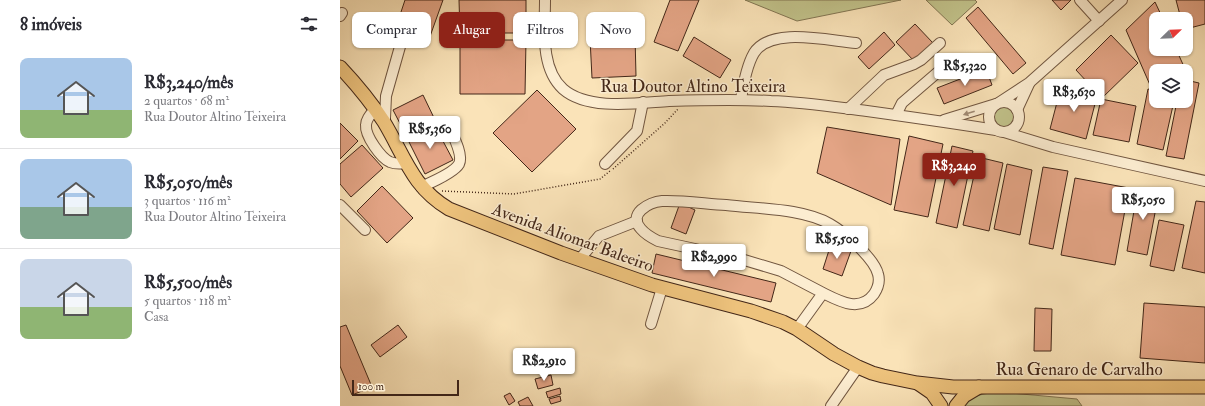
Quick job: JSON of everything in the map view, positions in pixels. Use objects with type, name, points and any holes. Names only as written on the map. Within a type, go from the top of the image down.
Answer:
[{"type":"main road","name":"Avenida Aliomar Baleeiro","points":[[340,67],[361,90],[375,109],[421,187],[440,204],[461,215],[580,260],[662,288],[768,316],[797,328],[834,354],[858,367],[883,376],[917,383],[948,386]]},
{"type":"main road","points":[[917,383],[932,394],[942,406]]},
{"type":"main road","points":[[942,406],[948,386]]},
{"type":"main road","points":[[948,386],[952,406]]},
{"type":"main road","name":"Rua Genaro de Carvalho","points":[[948,386],[1205,387]]},
{"type":"main road","points":[[956,406],[964,396],[979,387]]},
{"type":"street","name":"Rua Doutor Altino Teixeira","points":[[545,0],[546,51],[548,65],[554,79],[563,89],[588,101],[606,104],[741,100],[772,101],[848,108],[942,121],[1000,131],[1061,149],[1205,180]]},
{"type":"street","points":[[1080,0],[1099,21]]},
{"type":"street","name":"Rua Doutor Altino Teixeira","points":[[942,121],[998,103],[1029,83],[1122,0]]},
{"type":"street","points":[[741,100],[751,59],[761,46],[770,41],[792,36],[856,44]]},
{"type":"street","points":[[848,108],[884,75],[914,64],[921,60],[940,43]]},
{"type":"street","points":[[384,123],[386,96],[400,48]]},
{"type":"street","points":[[896,115],[902,103],[945,66]]},
{"type":"street","points":[[1029,83],[1018,114],[1015,127],[1012,130],[1000,131],[990,122],[989,116],[990,111],[998,103],[1009,103],[1018,114],[1024,130],[1032,140]]},
{"type":"street","points":[[605,164],[637,131],[643,102]]},
{"type":"street","points":[[375,109],[366,123],[369,137],[385,158],[395,163],[406,163]]},
{"type":"street","points":[[421,187],[448,173],[459,164],[459,150],[447,122]]},
{"type":"street","points":[[662,201],[708,204],[811,215],[831,224],[851,240],[874,264],[878,274],[879,283],[877,290],[871,298],[863,304],[854,305],[822,293],[781,271],[741,259],[658,242],[640,228],[637,221],[637,214],[651,204],[662,201]]},
{"type":"street","points":[[340,205],[365,230]]},
{"type":"street","points":[[580,260],[599,236],[637,221]]},
{"type":"street","points":[[592,244],[594,264]]},
{"type":"street","points":[[651,324],[662,288]]},
{"type":"street","points":[[797,328],[822,293]]},
{"type":"street","points":[[831,406],[858,367]]},
{"type":"path","points":[[442,191],[514,194],[600,179],[665,123],[679,109],[683,101]]},
{"type":"green space","points":[[745,0],[901,0],[797,21]]},
{"type":"green space","points":[[926,0],[975,0],[977,2],[952,25]]},
{"type":"green space","points":[[1000,107],[1008,107],[1014,113],[1014,121],[1008,127],[1000,127],[994,121],[994,113]]},
{"type":"green space","points":[[999,392],[1077,399],[1082,406],[963,406],[969,399],[974,397]]},
{"type":"building","points":[[405,0],[443,0],[431,34],[431,12],[401,12]]},
{"type":"building","points":[[459,0],[526,0],[526,12],[513,12],[513,33],[505,33],[505,12],[459,12]]},
{"type":"building","points":[[670,0],[699,0],[678,51],[654,42]]},
{"type":"building","points":[[1052,0],[1071,0],[1061,10]]},
{"type":"building","points":[[1176,0],[1205,0],[1205,24],[1193,27],[1193,12],[1179,12]]},
{"type":"building","points":[[1155,2],[1160,12],[1149,12],[1149,56],[1179,56],[1183,64],[1149,64],[1149,83],[1126,30]]},
{"type":"building","points":[[978,7],[1026,63],[1013,74],[966,18]]},
{"type":"building","points":[[915,24],[933,43],[914,61],[896,42]]},
{"type":"building","points":[[884,32],[895,45],[869,69],[858,57]]},
{"type":"building","points":[[1111,35],[1138,63],[1102,98],[1076,70]]},
{"type":"building","points":[[694,37],[731,60],[720,78],[683,56]]},
{"type":"building","points":[[505,40],[513,40],[513,48],[526,48],[525,94],[460,94],[460,48],[505,48]]},
{"type":"building","points":[[590,48],[635,48],[636,76],[592,78]]},
{"type":"building","points":[[986,69],[992,85],[944,104],[937,88]]},
{"type":"building","points":[[1193,82],[1199,83],[1184,159],[1166,156],[1176,108],[1193,108]]},
{"type":"building","points":[[1061,87],[1097,96],[1086,139],[1050,129]]},
{"type":"building","points":[[1148,89],[1149,108],[1172,108],[1163,150],[1137,144]]},
{"type":"building","points":[[537,90],[576,129],[532,172],[493,133]]},
{"type":"building","points":[[423,95],[436,122],[407,137],[393,110]]},
{"type":"building","points":[[1101,99],[1136,106],[1129,142],[1093,135]]},
{"type":"building","points":[[340,123],[358,141],[340,159]]},
{"type":"building","points":[[435,126],[453,160],[425,174],[408,140]]},
{"type":"building","points":[[827,127],[900,139],[891,205],[817,173]]},
{"type":"building","points":[[909,136],[943,144],[928,217],[894,210]]},
{"type":"building","points":[[362,145],[383,168],[351,197],[340,184],[340,164]]},
{"type":"building","points":[[952,146],[973,151],[957,228],[936,223]]},
{"type":"building","points":[[978,157],[1003,163],[989,231],[963,225]]},
{"type":"building","points":[[1007,164],[1032,170],[1020,235],[994,229]]},
{"type":"building","points":[[1043,167],[1068,171],[1053,249],[1029,244]]},
{"type":"building","points":[[1075,178],[1129,188],[1115,265],[1061,255]]},
{"type":"building","points":[[382,186],[413,218],[387,243],[357,211]]},
{"type":"building","points":[[1138,188],[1159,192],[1147,255],[1127,251]]},
{"type":"building","points":[[1196,201],[1205,202],[1205,273],[1182,268]]},
{"type":"building","points":[[680,203],[695,210],[686,234],[671,228]]},
{"type":"building","points":[[1159,220],[1184,225],[1174,271],[1150,266]]},
{"type":"building","points":[[831,244],[851,251],[842,276],[823,269]]},
{"type":"building","points":[[656,254],[776,283],[771,302],[652,273]]},
{"type":"building","points":[[1144,303],[1205,307],[1205,363],[1140,358]]},
{"type":"building","points":[[1035,308],[1052,309],[1051,351],[1034,351]]},
{"type":"building","points":[[346,325],[372,387],[352,395],[340,366],[340,327]]},
{"type":"building","points":[[398,325],[407,337],[380,357],[371,345]]},
{"type":"building","points":[[551,375],[553,385],[538,389],[535,379]]},
{"type":"building","points":[[560,388],[561,394],[548,398],[546,392]]},
{"type":"building","points":[[510,393],[515,401],[509,405],[504,396]]},
{"type":"building","points":[[560,396],[561,401],[551,404],[549,399]]},
{"type":"building","points":[[528,397],[533,406],[520,406],[518,402]]}]
